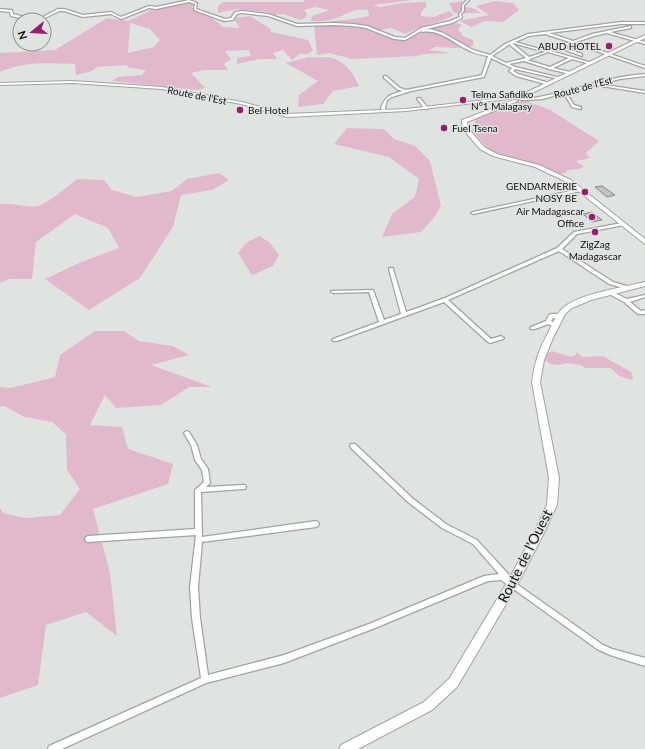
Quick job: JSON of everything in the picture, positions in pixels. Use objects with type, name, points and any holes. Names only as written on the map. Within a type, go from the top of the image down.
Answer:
[{"type":"main road","points":[[645,36],[569,72],[548,84],[464,121],[465,128],[482,148],[504,158],[536,166],[569,181],[645,242]]},
{"type":"main road","name":"Route de l'Est","points":[[0,84],[72,82],[162,88],[242,103],[287,116],[426,108],[516,99]]},
{"type":"main road","name":"Route de l'Ouest","points":[[345,749],[428,706],[454,683],[512,584],[547,518],[554,494],[554,478],[540,412],[536,382],[537,370],[552,324],[564,311],[577,302],[645,284]]},
{"type":"street","points":[[0,10],[8,9],[11,11],[12,15],[29,19],[41,19],[54,12],[64,10],[83,16],[111,13],[121,18],[149,7],[156,8],[189,1],[196,4],[195,9],[225,20],[232,19],[236,12],[242,12],[268,15],[297,25],[353,25],[367,28],[395,38],[405,39],[435,24],[451,22],[461,17],[460,14],[463,11],[463,5],[468,0]]},
{"type":"street","points":[[630,23],[624,20],[645,19]]},
{"type":"street","points":[[385,77],[404,91],[483,76],[490,56],[512,42],[528,35],[630,23],[645,23]]},
{"type":"street","points":[[593,27],[645,43]]},
{"type":"street","points":[[505,64],[524,60],[606,32],[630,27]]},
{"type":"street","points":[[419,31],[430,30],[442,34],[472,51],[490,56],[514,68],[559,78]]},
{"type":"street","points":[[544,32],[571,43],[645,67]]},
{"type":"street","points":[[512,42],[590,62]]},
{"type":"street","points":[[512,42],[529,58]]},
{"type":"street","points":[[549,44],[581,55]]},
{"type":"street","points":[[531,51],[535,48]]},
{"type":"street","points":[[523,54],[526,53],[535,56]]},
{"type":"street","points":[[542,73],[572,58]]},
{"type":"street","points":[[524,60],[569,72]]},
{"type":"street","points":[[514,68],[511,71],[517,75],[548,84]]},
{"type":"street","name":"Route de l'Est","points":[[516,99],[537,98],[624,76],[645,75]]},
{"type":"street","points":[[591,85],[596,84],[645,92]]},
{"type":"street","points":[[384,111],[383,108],[386,100],[391,96],[410,90]]},
{"type":"street","points":[[563,92],[566,94],[573,106],[580,108]]},
{"type":"street","points":[[420,100],[426,108]]},
{"type":"street","points":[[474,213],[580,190]]},
{"type":"street","points":[[335,340],[444,299],[559,249],[576,233],[622,224]]},
{"type":"street","points":[[559,249],[611,283],[628,288]]},
{"type":"street","points":[[391,269],[404,314]]},
{"type":"street","points":[[333,292],[371,291],[382,322]]},
{"type":"street","points":[[611,293],[626,301],[640,313],[645,312]]},
{"type":"street","points":[[626,301],[645,296]]},
{"type":"street","points":[[444,299],[490,341],[501,338]]},
{"type":"street","points":[[533,328],[552,324]]},
{"type":"street","points":[[186,433],[194,445],[198,460],[205,470],[207,483],[198,490]]},
{"type":"street","points":[[353,446],[410,500],[444,526],[475,542],[512,584]]},
{"type":"street","points":[[198,490],[243,487]]},
{"type":"street","points":[[198,490],[198,540],[194,587],[196,618],[204,680]]},
{"type":"street","points":[[198,540],[316,524]]},
{"type":"street","points":[[88,539],[198,532]]},
{"type":"street","points":[[52,749],[204,680],[284,659],[372,626],[487,578],[502,577],[600,647],[610,652],[645,662]]},
{"type":"shaded area","points":[[304,0],[413,0],[373,5],[380,7],[403,3],[426,2],[426,7],[421,12],[421,16],[434,17],[449,11],[454,15],[417,28],[405,34],[391,28],[375,31],[396,40],[406,40],[427,27],[455,22],[462,25],[458,29],[463,36],[473,40],[473,46],[455,48],[435,47],[429,50],[451,53],[424,54],[417,56],[352,59],[330,53],[317,55],[314,23],[369,16],[368,10],[357,10],[328,21],[311,21],[312,16],[330,10],[315,7],[304,10],[307,14],[306,17],[301,20],[283,14],[274,15],[267,12],[237,9],[218,13],[218,6],[223,2],[304,2]]},
{"type":"shaded area","points":[[462,1],[463,6],[475,9],[481,13],[454,13],[449,3]]},
{"type":"shaded area","points":[[495,1],[513,3],[519,10],[503,22],[484,21],[471,27],[460,21],[489,15],[476,6]]},
{"type":"shaded area","points":[[182,3],[195,3],[192,7],[195,11],[213,19],[223,27],[240,28],[233,18],[250,16],[271,29],[271,32],[308,40],[313,50],[308,54],[300,54],[292,60],[283,50],[273,53],[277,59],[259,59],[237,64],[237,58],[250,56],[249,50],[225,51],[231,59],[224,64],[228,70],[203,70],[191,73],[205,88],[197,90],[112,81],[118,77],[142,75],[146,70],[130,68],[126,65],[97,67],[92,71],[76,75],[75,64],[27,64],[9,68],[0,72],[0,53],[52,52],[52,50],[55,50],[107,18],[128,21],[156,8]],"holes":[[[130,23],[150,29],[160,40],[154,47],[128,53]]]},
{"type":"shaded area","points":[[308,57],[324,57],[341,62],[354,76],[359,86],[333,91],[323,104],[298,107],[299,95],[318,81],[286,63]]},
{"type":"shaded area","points":[[524,100],[550,110],[599,141],[586,153],[590,158],[576,161],[584,167],[567,170],[567,172],[557,175],[528,161],[490,151],[472,130],[476,119]]},
{"type":"shaded area","points":[[347,128],[384,129],[394,139],[415,146],[430,161],[441,206],[432,220],[421,232],[382,237],[392,214],[415,197],[419,179],[389,157],[334,144]]},
{"type":"shaded area","points":[[219,173],[229,180],[212,190],[181,195],[173,227],[140,278],[89,310],[45,279],[79,263],[119,248],[108,228],[75,214],[36,242],[32,279],[9,279],[0,283],[0,204],[38,206],[53,198],[77,179],[104,180],[112,190],[137,197],[172,191],[187,179]]},
{"type":"shaded area","points":[[259,236],[269,242],[279,255],[273,266],[252,275],[238,253],[246,243]]},
{"type":"shaded area","points":[[95,331],[124,331],[139,341],[173,346],[189,355],[151,365],[212,387],[189,387],[161,405],[116,408],[105,395],[90,425],[122,427],[128,449],[173,464],[168,484],[93,509],[110,573],[117,636],[86,612],[46,625],[38,685],[0,698],[0,508],[3,513],[25,518],[60,515],[80,489],[67,470],[66,434],[52,422],[25,417],[4,406],[0,407],[0,387],[10,388],[55,377],[60,355]]},
{"type":"shaded area","points":[[552,351],[571,357],[577,354],[576,351],[582,357],[603,356],[631,372],[633,378],[631,380],[619,376],[611,368],[585,368],[581,365],[567,363],[559,365],[550,364],[544,359],[543,356]]},
{"type":"building","points":[[602,186],[615,195],[607,197],[595,187]]},
{"type":"building","name":"Air Madagascar Office","points":[[592,212],[602,220],[592,222],[583,214]]},
{"type":"place","name":"ABUD HOTEL","points":[[609,46]]},
{"type":"place","name":"Telma Safidiko N°1 Malagasy","points":[[463,100]]},
{"type":"place","name":"Bel Hotel","points":[[240,110]]},
{"type":"place","name":"Fuel Tsena","points":[[444,128]]},
{"type":"place","name":"GENDARMERIE NOSY BE","points":[[585,192]]},
{"type":"place","name":"Air Madagascar Office","points":[[592,217]]},
{"type":"place","name":"ZigZag Madagascar","points":[[595,232]]}]
